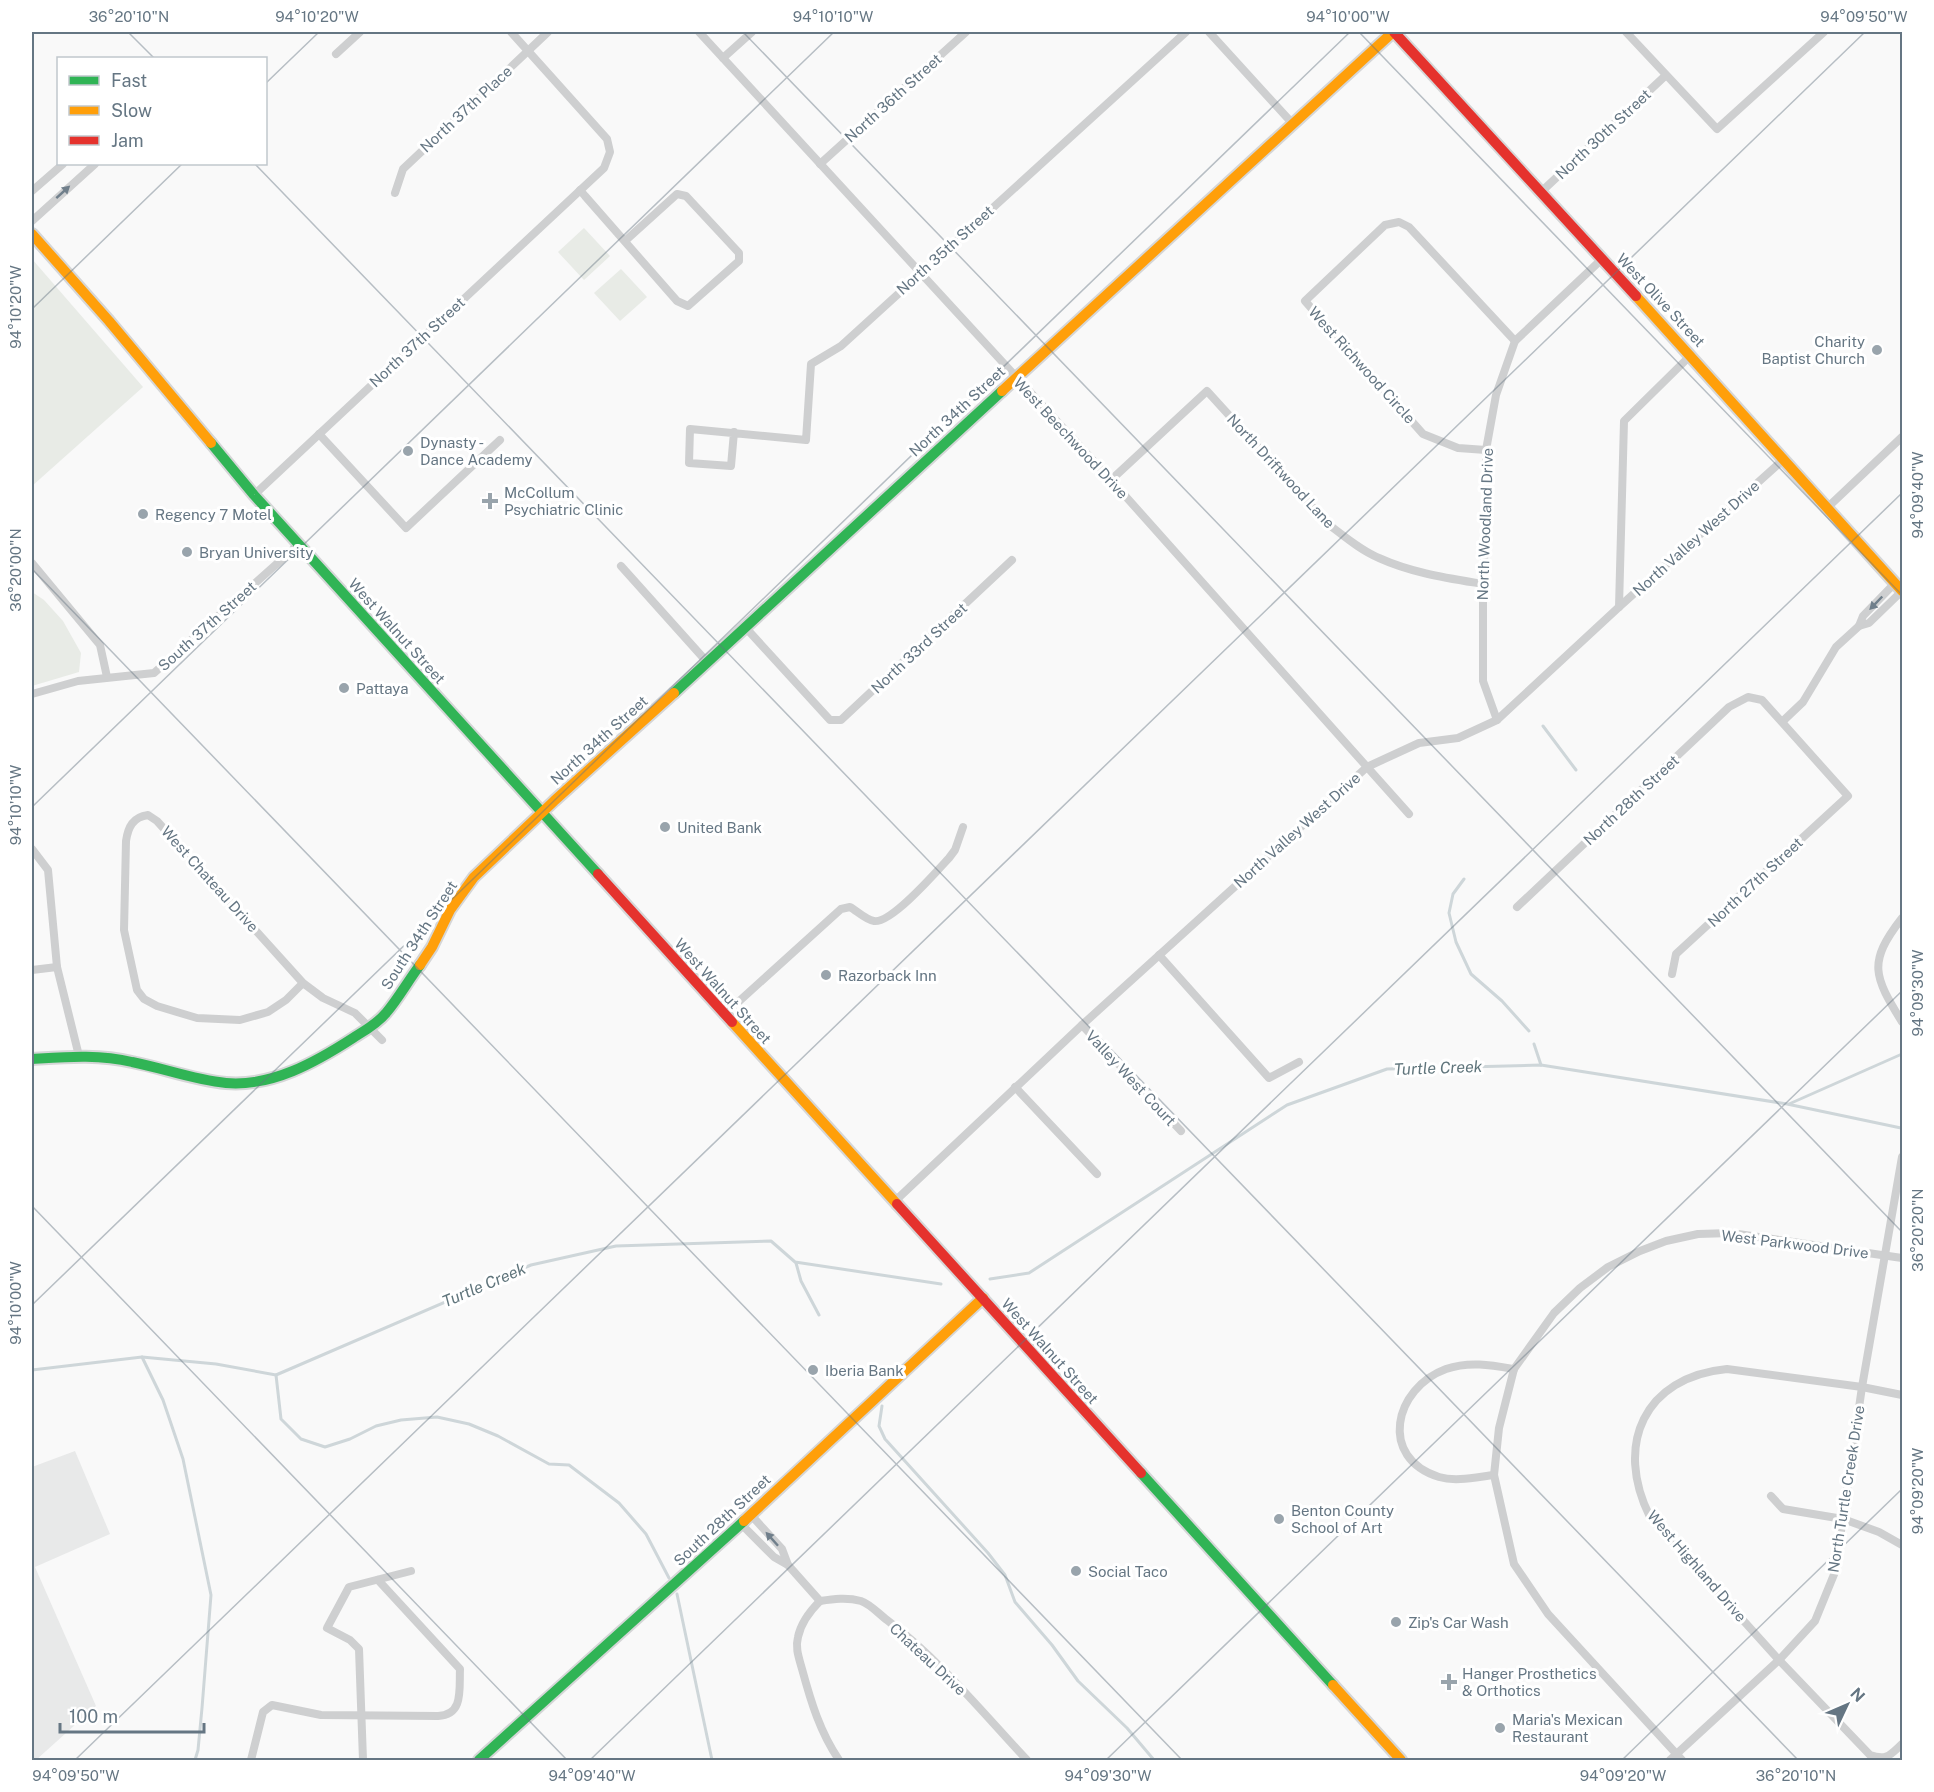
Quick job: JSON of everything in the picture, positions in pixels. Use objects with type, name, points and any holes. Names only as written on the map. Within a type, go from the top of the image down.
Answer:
[{"type":"main road","name":"North 34th Street","points":[[541,813],[1394,32]]},
{"type":"main road","name":"West Olive Street","points":[[1394,32],[1691,355],[1900,588]]},
{"type":"main road","name":"West Walnut Street","points":[[32,234],[109,321],[254,495],[1401,1761]]},
{"type":"main road","name":"South 34th Street","points":[[32,1059],[79,1056],[130,1061],[209,1081],[228,1083],[253,1081],[287,1073],[319,1060],[370,1027],[385,1014],[432,946],[450,910],[474,877],[541,813]]},
{"type":"main road","name":"South 28th Street","points":[[485,1759],[983,1298]]},
{"type":"street","points":[[336,54],[360,32]]},
{"type":"street","name":"North 37th Street","points":[[254,495],[604,168],[610,152],[607,139],[511,32]]},
{"type":"street","name":"North 37th Place","points":[[395,193],[403,169],[549,32]]},
{"type":"street","name":"West Beechwood Drive","points":[[699,32],[1014,378],[1111,480],[1409,814]]},
{"type":"street","points":[[723,58],[752,32]]},
{"type":"street","name":"North 36th Street","points":[[820,164],[966,32]]},
{"type":"street","name":"North 35th Street","points":[[734,432],[731,466],[689,463],[690,429],[734,432],[806,440],[811,364],[841,346],[1186,32]]},
{"type":"street","points":[[1209,32],[1293,123]]},
{"type":"street","points":[[1626,32],[1717,129],[1824,32]]},
{"type":"street","name":"North 30th Street","points":[[1541,192],[1665,76]]},
{"type":"street","points":[[32,191],[62,165]]},
{"type":"street","points":[[32,221],[93,165]]},
{"type":"street","points":[[580,190],[677,301],[688,306],[739,261],[739,253],[686,196],[677,194],[625,241]]},
{"type":"street","name":"West Richwood Circle","points":[[1486,450],[1458,448],[1423,434],[1305,302],[1385,225],[1399,222],[1409,227],[1515,341]]},
{"type":"street","name":"North Woodland Drive","points":[[1497,720],[1483,681],[1486,450],[1496,395],[1515,341],[1602,259]]},
{"type":"street","points":[[1619,607],[1624,421],[1691,355]]},
{"type":"street","name":"North Driftwood Lane","points":[[1111,480],[1207,392],[1328,524],[1350,542],[1377,558],[1423,574],[1483,584]]},
{"type":"street","points":[[320,434],[406,528],[500,440]]},
{"type":"street","points":[[1827,508],[1902,437]]},
{"type":"street","name":"North Valley West Drive","points":[[894,1202],[1082,1025],[1367,767],[1419,743],[1458,738],[1497,720],[1783,460]]},
{"type":"street","name":"South 37th Street","points":[[32,694],[78,681],[154,673],[299,544]]},
{"type":"street","name":"North 33rd Street","points":[[745,627],[830,720],[841,720],[1012,561]]},
{"type":"street","points":[[32,563],[100,645],[107,677]]},
{"type":"street","points":[[621,566],[707,662]]},
{"type":"street","points":[[1783,721],[1803,702],[1836,647],[1859,626],[1863,616],[1900,588]]},
{"type":"street","name":"North 28th Street","points":[[1517,907],[1729,707],[1748,697],[1762,700],[1783,721]]},
{"type":"street","name":"North 27th Street","points":[[1672,974],[1676,954],[1848,796],[1783,721]]},
{"type":"street","name":"West Chateau Drive","points":[[303,983],[286,1000],[268,1012],[240,1020],[197,1018],[157,1006],[144,999],[137,990],[124,930],[126,841],[128,830],[135,819],[148,815],[157,821],[303,983],[323,998],[355,1013],[382,1040]]},
{"type":"street","points":[[725,1014],[841,909],[850,907],[866,918],[876,921],[896,910],[949,858],[958,843],[963,827]]},
{"type":"street","points":[[32,849],[48,870],[57,967],[79,1056]]},
{"type":"street","points":[[1902,918],[1886,940],[1877,965],[1881,987],[1902,1022]]},
{"type":"street","points":[[1159,955],[1269,1078],[1299,1062]]},
{"type":"street","points":[[32,970],[57,967]]},
{"type":"street","name":"Valley West Court","points":[[1082,1025],[1181,1131]]},
{"type":"street","points":[[1015,1087],[1097,1174]]},
{"type":"street","name":"North Turtle Creek Drive","points":[[1676,1759],[1815,1622],[1835,1572],[1862,1387],[1902,1157]]},
{"type":"street","name":"West Parkwood Drive","points":[[1676,1759],[1548,1614],[1514,1564],[1494,1475],[1499,1428],[1514,1369],[1554,1313],[1580,1288],[1608,1267],[1665,1241],[1698,1234],[1731,1233],[1902,1258]]},
{"type":"street","points":[[1494,1475],[1457,1479],[1440,1477],[1425,1471],[1411,1459],[1401,1444],[1399,1424],[1403,1408],[1413,1393],[1444,1370],[1466,1364],[1489,1364],[1514,1369]]},
{"type":"street","name":"West Highland Drive","points":[[1902,1395],[1862,1387],[1727,1369],[1708,1371],[1685,1380],[1667,1391],[1653,1405],[1638,1433],[1634,1451],[1635,1472],[1642,1502],[1650,1517],[1779,1660],[1870,1755],[1879,1759],[1888,1756],[1902,1744]]},
{"type":"street","points":[[1771,1496],[1783,1509],[1843,1519],[1879,1532],[1902,1545]]},
{"type":"street","points":[[750,1515],[782,1549],[788,1565]]},
{"type":"street","points":[[741,1524],[774,1557],[788,1565],[820,1601],[807,1614],[801,1627],[797,1638],[797,1652],[814,1714],[839,1761]]},
{"type":"street","points":[[363,1761],[359,1649],[350,1640],[327,1628],[349,1587],[411,1571]]},
{"type":"street","points":[[251,1761],[263,1712],[273,1705],[321,1715],[446,1715],[454,1710],[458,1702],[460,1669],[378,1580]]},
{"type":"street","name":"Chateau Drive","points":[[820,1601],[838,1598],[862,1602],[896,1627],[946,1672],[1025,1760]]},
{"type":"shaded area","points":[[584,228],[610,256],[584,280],[558,252]]},
{"type":"shaded area","points":[[32,259],[143,387],[32,486]]},
{"type":"shaded area","points":[[621,269],[647,297],[620,321],[594,293]]},
{"type":"shaded area","points":[[32,592],[44,600],[63,621],[81,653],[79,672],[32,686]]},
{"type":"shaded area","points":[[75,1451],[110,1534],[35,1567],[96,1706],[36,1760],[32,1760],[32,1467]]},
{"type":"waterway","points":[[1543,726],[1576,770]]},
{"type":"waterway","points":[[1464,879],[1453,894],[1449,913],[1456,942],[1471,974],[1502,1001],[1529,1031]]},
{"type":"waterway","points":[[1534,1044],[1541,1065]]},
{"type":"waterway","points":[[1789,1104],[1902,1054]]},
{"type":"waterway","name":"Turtle Creek","points":[[990,1279],[1029,1273],[1287,1105],[1387,1069],[1541,1065],[1787,1104],[1901,1128]]},
{"type":"waterway","name":"Turtle Creek","points":[[32,1370],[142,1357],[216,1364],[276,1375],[531,1265],[616,1246],[771,1241],[795,1262],[941,1284]]},
{"type":"waterway","points":[[796,1263],[801,1281],[819,1315]]},
{"type":"waterway","points":[[142,1357],[163,1400],[183,1459],[211,1595],[198,1750],[195,1760]]},
{"type":"waterway","points":[[276,1375],[281,1419],[301,1439],[325,1447],[350,1439],[376,1426],[401,1420],[437,1417],[469,1424],[498,1436],[549,1464],[569,1465],[619,1503],[646,1534],[669,1578]]},
{"type":"waterway","points":[[882,1406],[879,1426],[885,1439],[988,1553],[1005,1575],[1015,1602],[1052,1645],[1078,1681],[1127,1728],[1154,1760]]},
{"type":"waterway","points":[[677,1594],[712,1760]]},
{"type":"traffic: fast","points":[[674,693],[1002,391]]},
{"type":"traffic: fast","points":[[211,443],[254,495],[598,874]]},
{"type":"traffic: fast","points":[[32,1059],[82,1057],[120,1059],[190,1077],[226,1083],[243,1083],[277,1077],[309,1064],[370,1027],[390,1008],[420,965]]},
{"type":"traffic: fast","points":[[1141,1473],[1333,1685]]},
{"type":"traffic: fast","points":[[479,1760],[744,1521]]},
{"type":"traffic: slow","points":[[1002,391],[1393,32]]},
{"type":"traffic: slow","points":[[32,234],[109,321],[211,443]]},
{"type":"traffic: slow","points":[[1636,296],[1902,591]]},
{"type":"traffic: slow","points":[[420,965],[432,947],[450,910],[474,877],[674,693]]},
{"type":"traffic: slow","points":[[732,1022],[897,1204]]},
{"type":"traffic: slow","points":[[744,1521],[983,1298]]},
{"type":"traffic: slow","points":[[1333,1685],[1401,1760]]},
{"type":"traffic: jam","points":[[1394,32],[1636,296]]},
{"type":"traffic: jam","points":[[598,874],[732,1022]]},
{"type":"traffic: jam","points":[[897,1204],[1141,1473]]},
{"type":"place","name":"Charity Baptist Church","points":[[1877,350]]},
{"type":"place","name":"Dynasty - Dance Academy","points":[[408,451]]},
{"type":"place","name":"McCollum Psychiatric Clinic","points":[[490,501]]},
{"type":"place","name":"Regency 7 Motel","points":[[143,514]]},
{"type":"place","name":"Bryan University","points":[[187,552]]},
{"type":"place","name":"Pattaya","points":[[344,688]]},
{"type":"place","name":"United Bank","points":[[665,827]]},
{"type":"place","name":"Razorback Inn","points":[[826,975]]},
{"type":"place","name":"Iberia Bank","points":[[813,1370]]},
{"type":"place","name":"Benton County School of Art","points":[[1279,1519]]},
{"type":"place","name":"Social Taco","points":[[1076,1571]]},
{"type":"place","name":"Zip's Car Wash","points":[[1396,1622]]},
{"type":"place","name":"Hanger Prosthetics & Orthotics","points":[[1449,1682]]},
{"type":"place","name":"Maria's Mexican Restaurant","points":[[1500,1728]]}]
